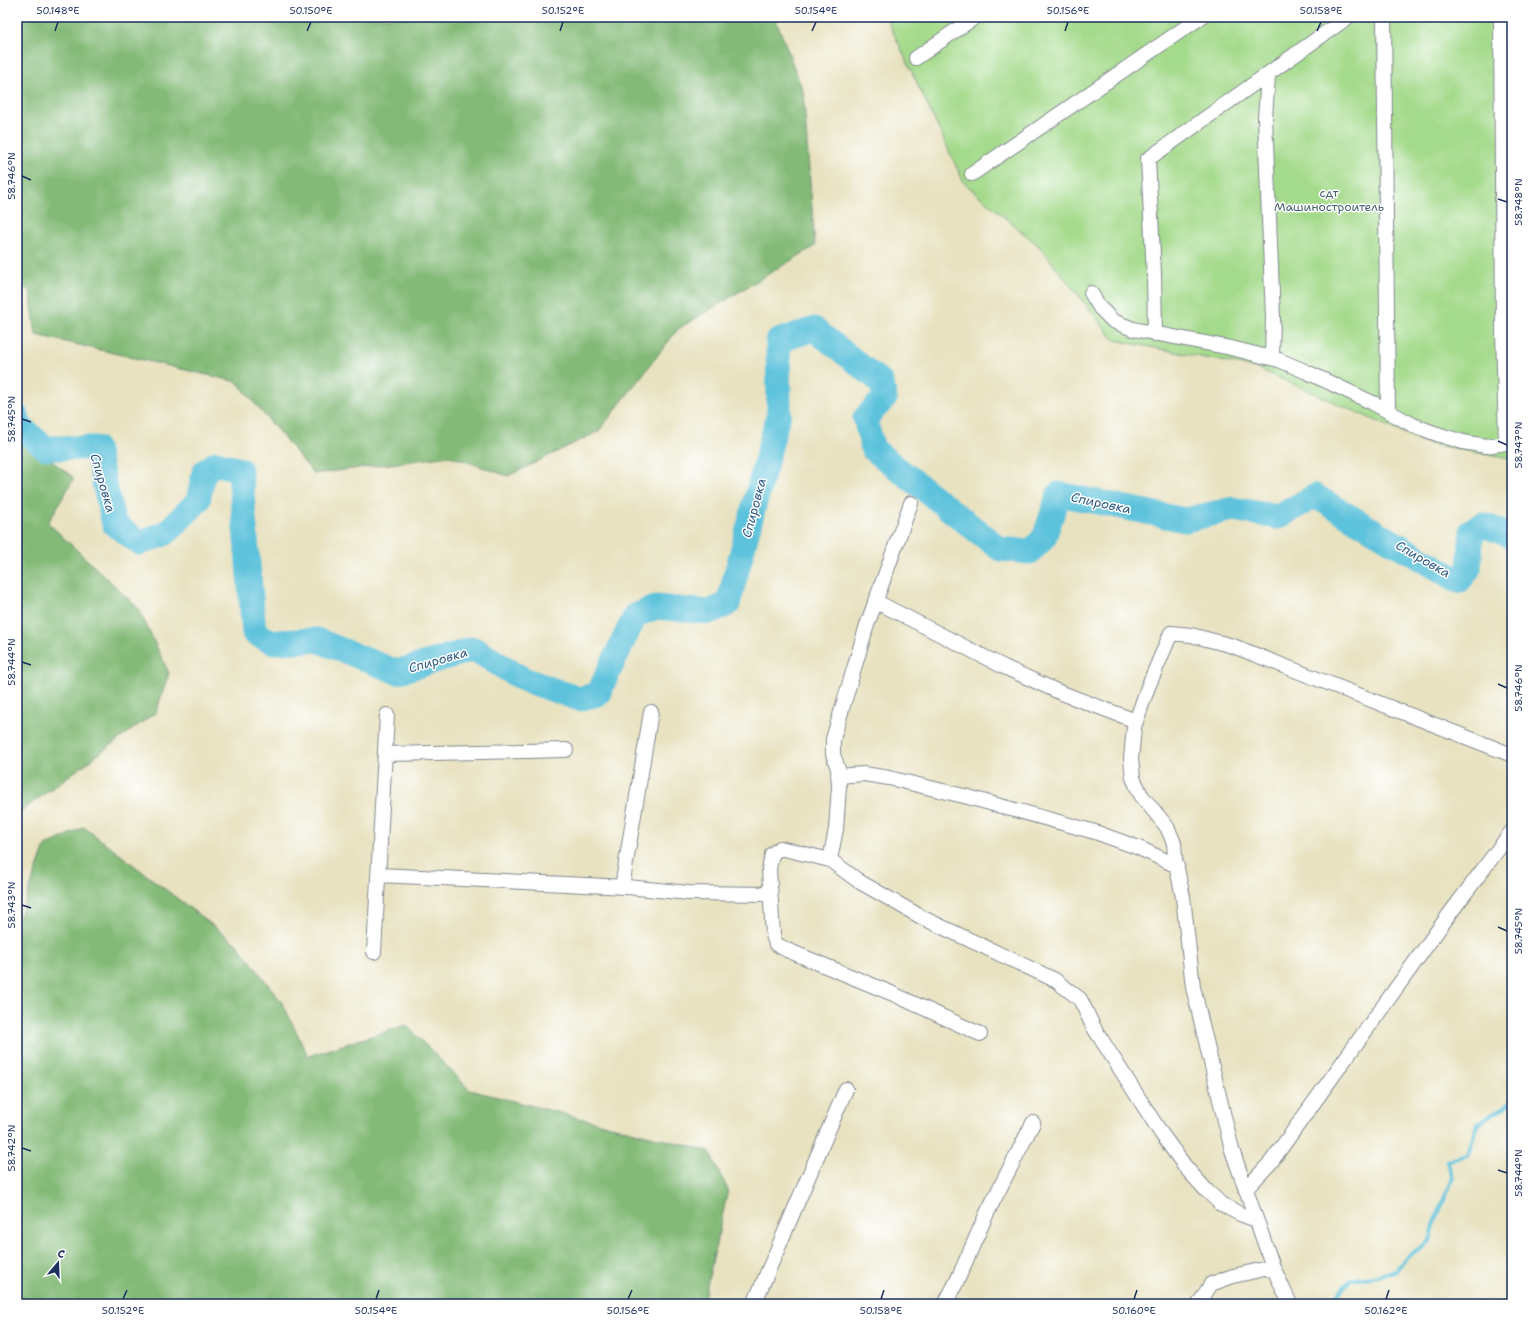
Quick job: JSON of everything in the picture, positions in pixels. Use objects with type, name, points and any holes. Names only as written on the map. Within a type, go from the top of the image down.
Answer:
[{"type":"street","points":[[916,58],[975,17]]},
{"type":"street","points":[[972,174],[1201,17]]},
{"type":"street","points":[[1155,334],[1154,274],[1148,159],[1348,17]]},
{"type":"street","points":[[1384,17],[1388,411]]},
{"type":"street","points":[[1091,293],[1100,308],[1113,321],[1133,329],[1231,348],[1272,358],[1307,372],[1388,411],[1413,425],[1463,442],[1486,446],[1506,443],[1503,322],[1501,17]]},
{"type":"street","points":[[1268,75],[1265,118],[1273,318],[1272,358]]},
{"type":"street","points":[[830,860],[836,829],[838,776],[838,769],[833,754],[833,739],[875,601],[912,504]]},
{"type":"street","points":[[875,601],[1004,667],[1059,692],[1136,720]]},
{"type":"street","points":[[1290,1304],[1273,1267],[1232,1150],[1193,987],[1183,897],[1174,842],[1167,827],[1140,795],[1133,778],[1131,759],[1134,727],[1148,687],[1171,633],[1191,635],[1233,646],[1512,755]]},
{"type":"street","points":[[622,887],[651,712]]},
{"type":"street","points":[[374,952],[387,715]]},
{"type":"street","points":[[386,754],[566,750]]},
{"type":"street","points":[[838,776],[864,774],[889,778],[1049,818],[1110,837],[1139,848],[1177,866]]},
{"type":"street","points":[[1246,1189],[1271,1162],[1447,918],[1512,831]]},
{"type":"street","points":[[980,1034],[891,993],[787,950],[776,944],[773,935],[770,894],[769,869],[772,854],[780,848],[830,860],[860,882],[923,918],[1055,980],[1080,999],[1094,1028],[1161,1133],[1187,1169],[1221,1204],[1256,1220]]},
{"type":"street","points":[[379,875],[622,887],[690,893],[770,894]]},
{"type":"street","points":[[754,1304],[846,1089]]},
{"type":"street","points":[[945,1304],[957,1281],[987,1213],[1033,1123]]},
{"type":"street","points":[[1199,1304],[1211,1284],[1233,1276],[1273,1267]]},
{"type":"green space","points":[[17,17],[775,17],[803,91],[815,246],[678,329],[599,431],[508,476],[450,456],[314,474],[237,382],[36,335],[30,290],[17,285]]},
{"type":"green space","name":"сдт Машиностроитель","points":[[886,17],[1512,17],[1512,455],[1510,459],[1426,443],[1257,368],[1114,340],[1040,247],[964,183]]},
{"type":"green space","points":[[17,434],[74,478],[48,523],[138,608],[169,673],[156,712],[17,814]]},
{"type":"green space","points":[[84,827],[238,945],[283,1004],[308,1056],[406,1025],[470,1090],[709,1151],[728,1190],[703,1304],[17,1304],[17,924],[45,846]]},
{"type":"waterway","name":"Спировка","points":[[17,417],[20,427],[46,448],[96,448],[114,524],[140,543],[166,533],[198,501],[204,472],[216,463],[240,470],[254,633],[273,642],[317,640],[397,672],[474,649],[523,679],[579,699],[598,694],[635,616],[656,607],[709,612],[728,604],[779,413],[778,341],[814,329],[881,382],[885,398],[865,418],[873,449],[1000,549],[1030,552],[1044,538],[1059,494],[1185,520],[1233,509],[1278,517],[1315,496],[1459,581],[1469,569],[1472,530],[1483,525],[1512,536]]},
{"type":"waterway","points":[[1327,1304],[1352,1280],[1377,1276],[1396,1270],[1407,1257],[1430,1241],[1434,1224],[1453,1178],[1447,1161],[1467,1155],[1478,1124],[1512,1102]]},
{"type":"waterway","points":[[1304,1304],[1308,1301],[1325,1304]]}]
